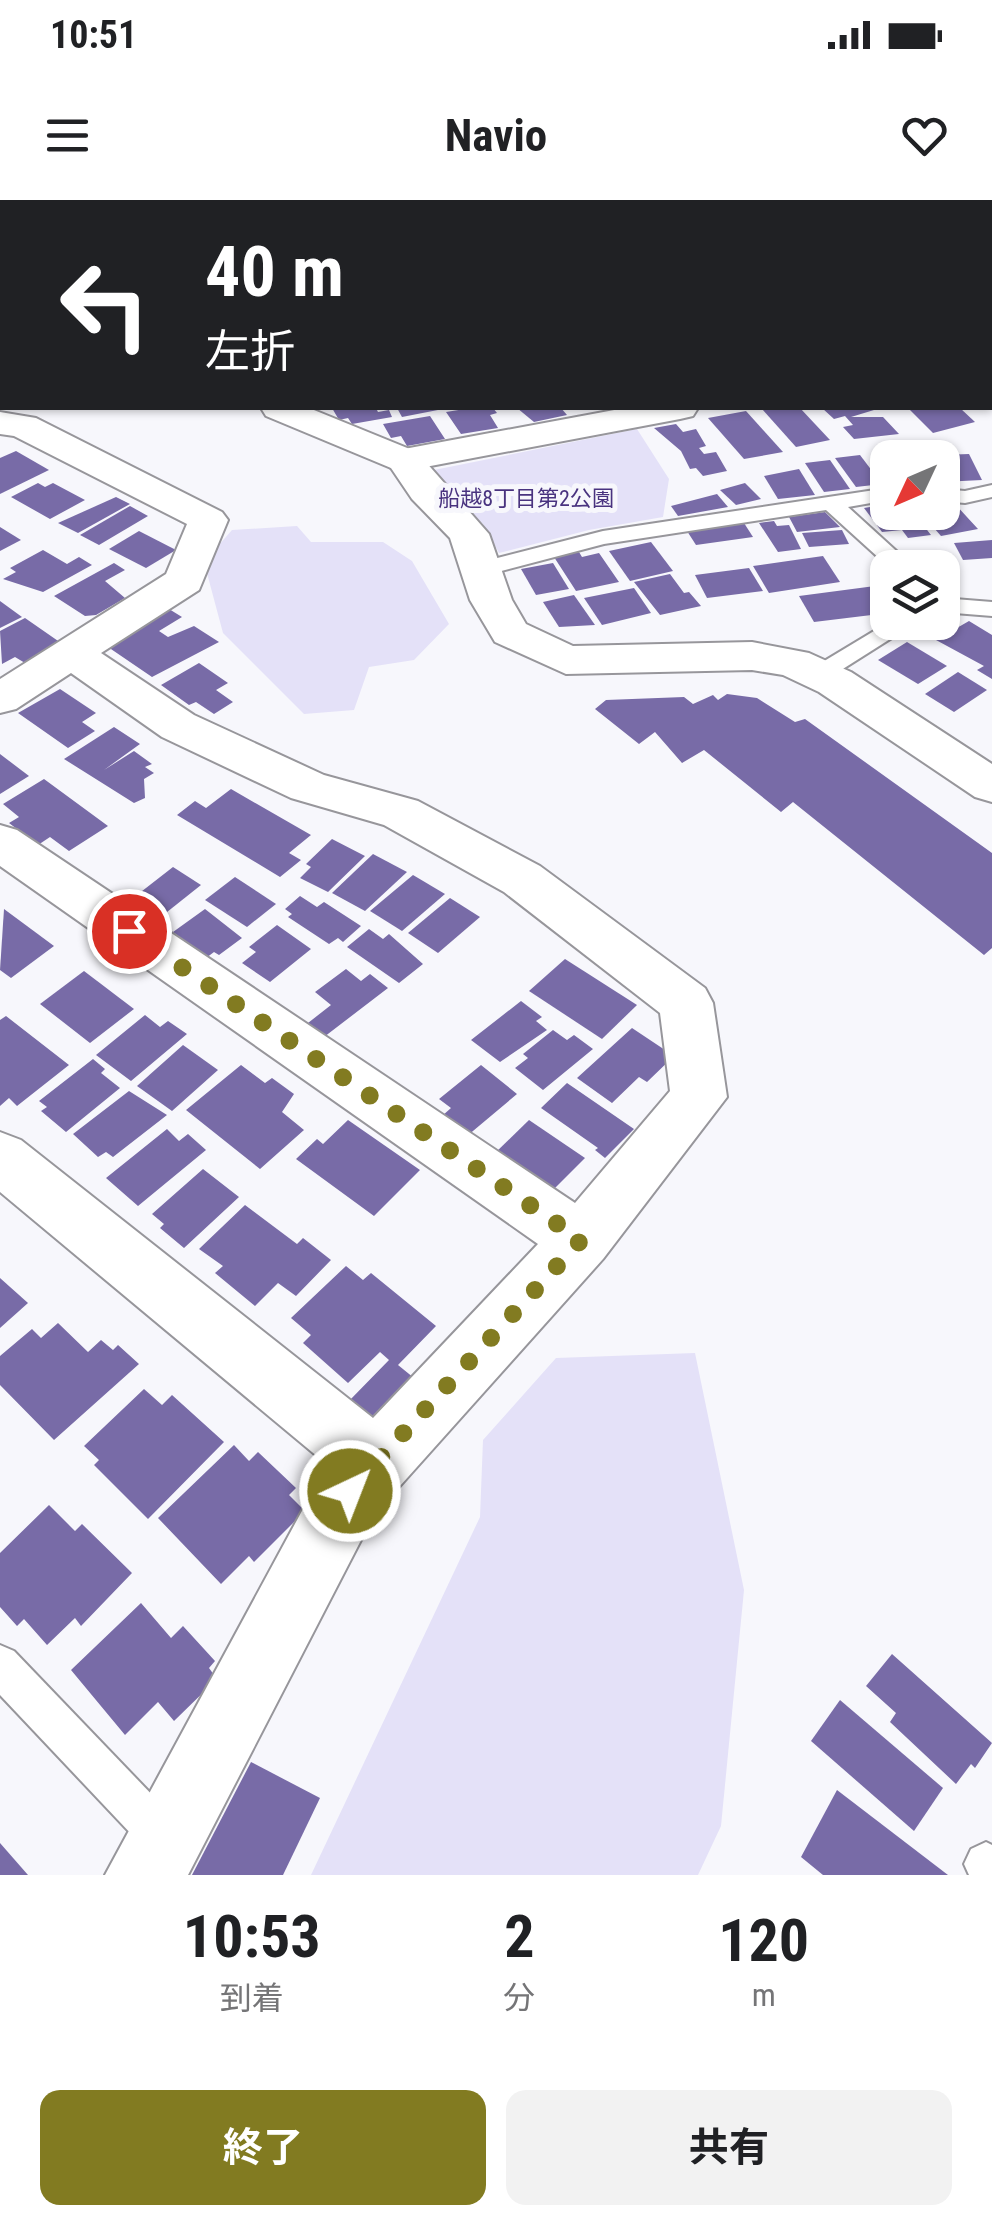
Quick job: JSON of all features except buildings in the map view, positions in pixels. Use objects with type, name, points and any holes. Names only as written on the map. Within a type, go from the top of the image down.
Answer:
[{"type":"street","points":[[284,410],[404,460],[426,490],[469,534],[510,634],[566,660],[752,656],[794,663],[819,674],[992,786]]},
{"type":"street","points":[[404,460],[669,410]]},
{"type":"street","points":[[0,423],[22,426],[208,520],[184,581],[4,692]]},
{"type":"street","points":[[71,654],[178,726],[308,787],[401,813],[522,879],[686,1003],[699,1097],[581,1240],[350,1491],[156,1858]]},
{"type":"street","points":[[951,758],[992,737]]},
{"type":"street","points":[[0,842],[581,1240]]},
{"type":"street","points":[[0,1157],[352,1443],[350,1491]]},
{"type":"lane","points":[[960,496],[992,490]]},
{"type":"lane","points":[[482,569],[603,538],[870,496]]},
{"type":"lane","points":[[830,502],[884,550]]},
{"type":"lane","points":[[960,607],[992,610]]},
{"type":"lane","points":[[819,674],[876,640]]},
{"type":"lane","points":[[0,1665],[156,1858]]},
{"type":"green space","name":"船越8丁目第2公園","points":[[637,429],[669,479],[663,517],[589,530],[499,553],[483,524],[429,471]]},
{"type":"green space","points":[[297,526],[311,542],[383,542],[412,561],[449,624],[414,660],[369,667],[354,710],[304,714],[223,633],[204,562],[232,530]]},
{"type":"green space","points":[[695,1353],[744,1590],[721,1826],[698,1875],[311,1875],[480,1517],[483,1440],[556,1358]]},
{"type":"route","points":[[129,931],[581,1240],[350,1491]]}]
